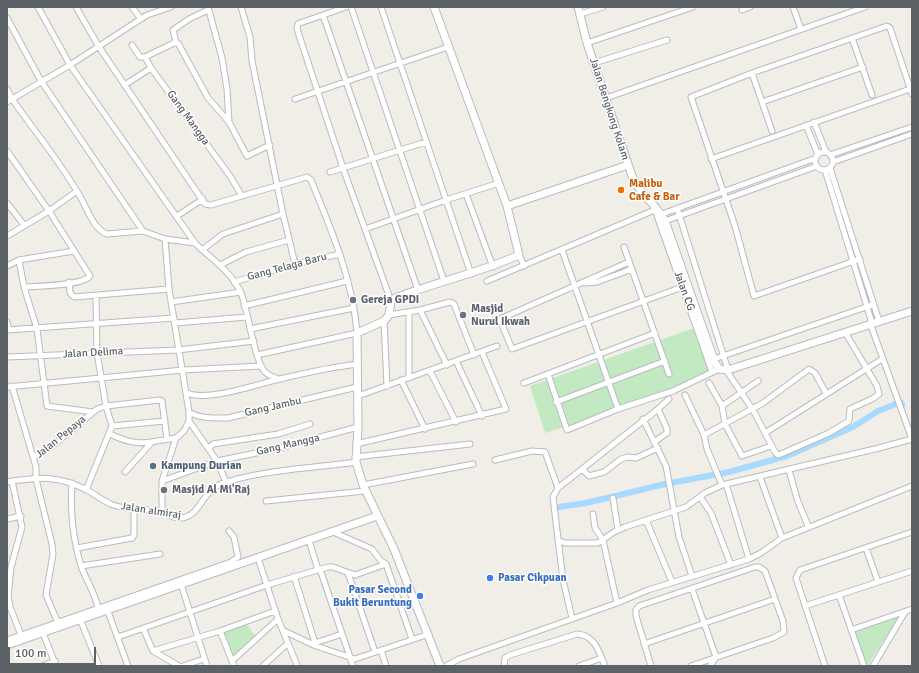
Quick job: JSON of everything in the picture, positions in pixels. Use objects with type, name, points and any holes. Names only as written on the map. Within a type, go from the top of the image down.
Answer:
[{"type":"street","points":[[38,7],[70,65],[177,216],[195,244],[220,265],[241,292],[261,366],[270,376],[278,379]]},
{"type":"street","points":[[76,7],[99,47],[126,84],[207,206],[310,178],[340,254],[354,308],[357,333],[358,364],[358,428],[356,460],[364,488],[394,549],[440,666]]},
{"type":"street","points":[[132,7],[141,19]]},
{"type":"street","points":[[9,100],[70,65],[141,19],[171,7]]},
{"type":"street","points":[[241,7],[250,37],[252,61],[277,186],[295,264]]},
{"type":"street","points":[[346,7],[300,23],[296,26],[343,168],[391,301],[386,318],[387,386]]},
{"type":"street","points":[[350,7],[400,150],[418,209],[444,281]]},
{"type":"street","points":[[381,7],[470,274]]},
{"type":"street","points":[[434,7],[507,206],[519,255],[524,266]]},
{"type":"street","points":[[579,10],[603,7]]},
{"type":"street","points":[[587,43],[693,7]]},
{"type":"street","points":[[742,10],[750,7]]},
{"type":"street","points":[[793,7],[801,29]]},
{"type":"street","points":[[606,98],[865,7]]},
{"type":"street","points":[[229,122],[227,89],[222,58],[208,8],[172,30],[176,42],[180,45],[208,98],[229,122],[246,156],[270,145]]},
{"type":"street","name":"Jalan Bengkong Kolam","points":[[579,10],[587,43],[628,165],[641,193],[665,221],[685,286],[714,360],[722,370]]},
{"type":"street","points":[[323,15],[418,290]]},
{"type":"street","points":[[7,18],[40,81],[143,231]]},
{"type":"street","points":[[711,158],[814,122],[911,91],[889,27],[886,26],[852,38],[694,94],[691,97],[722,192],[735,226],[754,296],[860,259]]},
{"type":"street","points":[[852,38],[872,95]]},
{"type":"street","points":[[594,63],[667,40]]},
{"type":"street","points":[[145,57],[176,42]]},
{"type":"street","name":"Gang Mangga","points":[[132,44],[141,57],[145,57],[151,68],[230,176],[242,196]]},
{"type":"street","points":[[295,99],[448,47]]},
{"type":"street","points":[[762,102],[863,67]]},
{"type":"street","points":[[126,84],[151,68]]},
{"type":"street","points":[[752,74],[772,130]]},
{"type":"street","points":[[7,89],[9,100],[77,191],[96,227],[102,232],[107,234],[143,231],[165,239],[195,244]]},
{"type":"street","points":[[814,122],[833,162]]},
{"type":"street","points":[[806,125],[817,156],[816,166]]},
{"type":"street","points":[[487,281],[658,211],[677,208],[817,156],[828,154],[912,126]]},
{"type":"street","points":[[665,221],[816,166],[825,170],[830,168],[833,162],[912,134]]},
{"type":"street","points":[[330,172],[426,142]]},
{"type":"street","points":[[7,151],[49,211],[90,276],[85,280],[24,287]]},
{"type":"street","points":[[507,206],[628,165]]},
{"type":"street","points":[[559,541],[593,543],[603,540],[618,530],[675,509],[686,507],[700,497],[724,485],[912,439],[882,359],[873,322],[872,305],[860,259],[830,168]]},
{"type":"street","points":[[825,170],[854,262],[866,307],[873,322]]},
{"type":"street","points":[[365,229],[418,209],[499,183]]},
{"type":"street","points":[[7,236],[49,211],[77,191]]},
{"type":"street","points":[[466,194],[493,267]]},
{"type":"street","points":[[177,216],[203,199]]},
{"type":"street","points":[[7,203],[24,225]]},
{"type":"street","points":[[677,208],[724,356],[722,370]]},
{"type":"street","name":"Jalan CG","points":[[658,211],[685,286],[722,370]]},
{"type":"street","points":[[202,250],[223,234],[283,214]]},
{"type":"street","points":[[162,512],[162,481],[176,438],[184,431],[189,421],[187,393],[178,350],[169,289],[165,239]]},
{"type":"street","points":[[220,265],[246,252],[290,240]]},
{"type":"street","points":[[624,246],[669,374]]},
{"type":"street","points":[[7,266],[19,260],[74,250]]},
{"type":"street","points":[[562,250],[588,321],[598,356],[618,409]]},
{"type":"street","name":"Gang Telaga Baru","points":[[234,282],[295,264],[340,254]]},
{"type":"street","points":[[391,301],[444,281],[493,267],[519,255]]},
{"type":"street","points":[[19,260],[24,287],[37,329],[48,407],[93,412]]},
{"type":"street","points":[[629,262],[500,320],[512,349],[685,286]]},
{"type":"street","points":[[584,283],[597,282],[632,269]]},
{"type":"street","points":[[244,306],[347,281]]},
{"type":"street","points":[[69,282],[72,297],[169,289]]},
{"type":"street","points":[[171,302],[241,292]]},
{"type":"street","points":[[86,490],[112,426],[106,406],[103,379],[97,352],[96,295]]},
{"type":"street","points":[[258,355],[357,333],[386,318],[446,302],[454,304],[474,355]]},
{"type":"street","points":[[714,360],[872,305]]},
{"type":"street","points":[[250,329],[354,308]]},
{"type":"street","points":[[420,310],[447,365]]},
{"type":"street","points":[[548,374],[556,402],[567,430],[618,409],[673,391],[722,370],[912,311]]},
{"type":"street","points":[[409,313],[409,378]]},
{"type":"street","points":[[7,322],[8,330],[247,317]]},
{"type":"street","points":[[722,370],[742,392],[771,446],[778,455],[829,433],[850,420],[850,409],[874,398],[878,394],[877,386],[845,332]]},
{"type":"street","points":[[524,383],[655,333]]},
{"type":"street","name":"Jalan Delima","points":[[7,357],[41,357],[97,352],[178,350],[254,341]]},
{"type":"street","points":[[358,396],[497,346]]},
{"type":"street","points":[[356,444],[505,410],[506,408],[482,352]]},
{"type":"street","points":[[765,433],[882,359]]},
{"type":"street","points":[[456,361],[482,416]]},
{"type":"street","points":[[556,402],[665,362]]},
{"type":"street","points":[[187,393],[195,396],[224,393],[278,379],[358,364]]},
{"type":"street","points":[[33,458],[10,386],[103,379],[183,370],[261,366]]},
{"type":"street","points":[[704,435],[753,410],[809,369],[815,373],[826,393]]},
{"type":"street","points":[[430,371],[456,422]]},
{"type":"street","points":[[401,380],[425,429]]},
{"type":"street","points":[[722,406],[758,381]]},
{"type":"street","points":[[709,383],[722,406],[725,424],[742,456],[771,446]]},
{"type":"street","name":"Gang Jambu","points":[[189,412],[194,415],[207,418],[228,418],[357,387]]},
{"type":"street","points":[[685,395],[704,435],[707,449],[719,479],[724,485],[749,559]]},
{"type":"street","points":[[572,618],[563,580],[553,497],[558,488],[643,419],[658,409],[668,399]]},
{"type":"street","name":"Jalan Pepaya","points":[[56,625],[46,595],[53,554],[36,479],[36,467],[33,458],[51,447],[93,412],[106,406],[160,400],[162,401],[165,421]]},
{"type":"street","points":[[654,442],[667,433],[667,429],[658,409]]},
{"type":"street","points":[[643,419],[666,466],[672,492],[679,537],[692,576]]},
{"type":"street","points":[[112,426],[165,421],[167,439]]},
{"type":"street","points":[[189,421],[217,461],[226,482]]},
{"type":"street","points":[[210,451],[209,448],[213,444],[278,434],[310,424]]},
{"type":"street","name":"Gang Mangga","points":[[162,481],[217,461],[276,449],[358,428]]},
{"type":"street","points":[[110,434],[132,443],[151,443],[176,438]]},
{"type":"street","points":[[125,472],[151,443]]},
{"type":"street","name":"Jalan almiraj","points":[[10,482],[36,479],[61,479],[86,490],[112,505],[162,512],[176,518],[188,516],[199,506],[206,494],[214,487],[249,476],[470,444]]},
{"type":"street","points":[[582,470],[589,476],[599,474],[621,459],[628,457],[636,458],[658,448]]},
{"type":"street","points":[[495,460],[532,452],[545,452],[558,488]]},
{"type":"street","points":[[266,501],[364,488],[473,464]]},
{"type":"street","points":[[789,470],[797,499],[808,526]]},
{"type":"street","points":[[760,477],[782,538]]},
{"type":"street","points":[[10,482],[21,516],[22,527],[11,568],[8,596],[10,607],[21,635]]},
{"type":"street","points":[[72,483],[71,509],[77,548],[81,566],[98,610]]},
{"type":"street","points":[[446,666],[459,659],[672,582],[749,559],[762,553],[782,538],[808,526],[912,486]]},
{"type":"street","points":[[700,497],[711,513],[731,564]]},
{"type":"street","points":[[613,498],[618,530]]},
{"type":"street","points":[[77,548],[132,538],[134,535],[134,509]]},
{"type":"street","points":[[593,514],[595,528],[603,540],[617,603]]},
{"type":"street","points":[[7,519],[21,516]]},
{"type":"street","points":[[7,640],[80,619],[98,610],[107,609],[377,516]]},
{"type":"street","points":[[646,520],[672,582]]},
{"type":"street","points":[[7,645],[43,633],[56,625],[236,560],[238,551],[233,534],[229,531]]},
{"type":"street","points":[[333,532],[372,549],[380,561],[386,564],[412,639]]},
{"type":"street","points":[[825,666],[796,578],[797,573],[912,532]]},
{"type":"street","points":[[310,540],[353,666]]},
{"type":"street","points":[[866,548],[878,582]]},
{"type":"street","points":[[81,566],[160,554]]},
{"type":"street","points":[[258,558],[275,611],[297,666]]},
{"type":"street","points":[[118,637],[294,576],[334,567],[348,573],[360,574],[386,564]]},
{"type":"street","points":[[652,666],[644,644],[636,616],[636,610],[645,604],[759,567],[764,571],[775,599],[783,621],[784,632],[773,638],[691,666]]},
{"type":"street","points":[[805,606],[912,571]]},
{"type":"street","points":[[348,573],[378,651],[386,666]]},
{"type":"street","points":[[294,576],[316,644]]},
{"type":"street","points":[[181,584],[207,666]]},
{"type":"street","points":[[692,589],[716,657]]},
{"type":"street","points":[[839,595],[864,666]]},
{"type":"street","points":[[644,644],[775,599]]},
{"type":"street","points":[[107,609],[128,666]]},
{"type":"street","points":[[851,630],[912,609]]},
{"type":"street","points":[[153,651],[220,631],[275,611]]},
{"type":"street","points":[[873,666],[905,612]]},
{"type":"street","points":[[80,619],[99,666]]},
{"type":"street","points":[[220,631],[233,663],[278,619]]},
{"type":"street","points":[[143,628],[153,651],[179,666]]},
{"type":"street","points":[[284,631],[349,656],[355,660],[428,634]]},
{"type":"street","points":[[43,633],[56,664],[43,666]]},
{"type":"street","points":[[316,644],[342,634]]},
{"type":"street","points":[[504,666],[505,658],[577,634],[585,636],[598,646],[604,666]]},
{"type":"street","points":[[14,642],[21,635]]},
{"type":"street","points":[[263,666],[288,643]]},
{"type":"street","points":[[710,666],[716,657]]},
{"type":"street","points":[[579,666],[602,658]]},
{"type":"street","points":[[184,666],[204,659]]},
{"type":"green space","points":[[697,327],[714,374],[655,399],[545,433],[530,386]]},
{"type":"green space","points":[[900,616],[867,666],[861,666],[850,633]]},
{"type":"green space","points":[[246,623],[255,636],[232,657],[222,632]]},
{"type":"waterway","points":[[559,507],[586,503],[665,484],[729,472],[787,456],[853,427],[878,411],[901,402],[902,405]]},
{"type":"place","name":"Malibu Cafe & Bar","points":[[621,190]]},
{"type":"place","name":"Gereja GPDI","points":[[353,300]]},
{"type":"place","name":"Masjid Nurul Ikwah","points":[[463,315]]},
{"type":"place","name":"Kampung Durian","points":[[153,466]]},
{"type":"place","name":"Masjid Al Mi'Raj","points":[[164,490]]},
{"type":"place","name":"Pasar Cikpuan","points":[[490,578]]},
{"type":"place","name":"Pasar Second Bukit Beruntung","points":[[420,596]]}]
